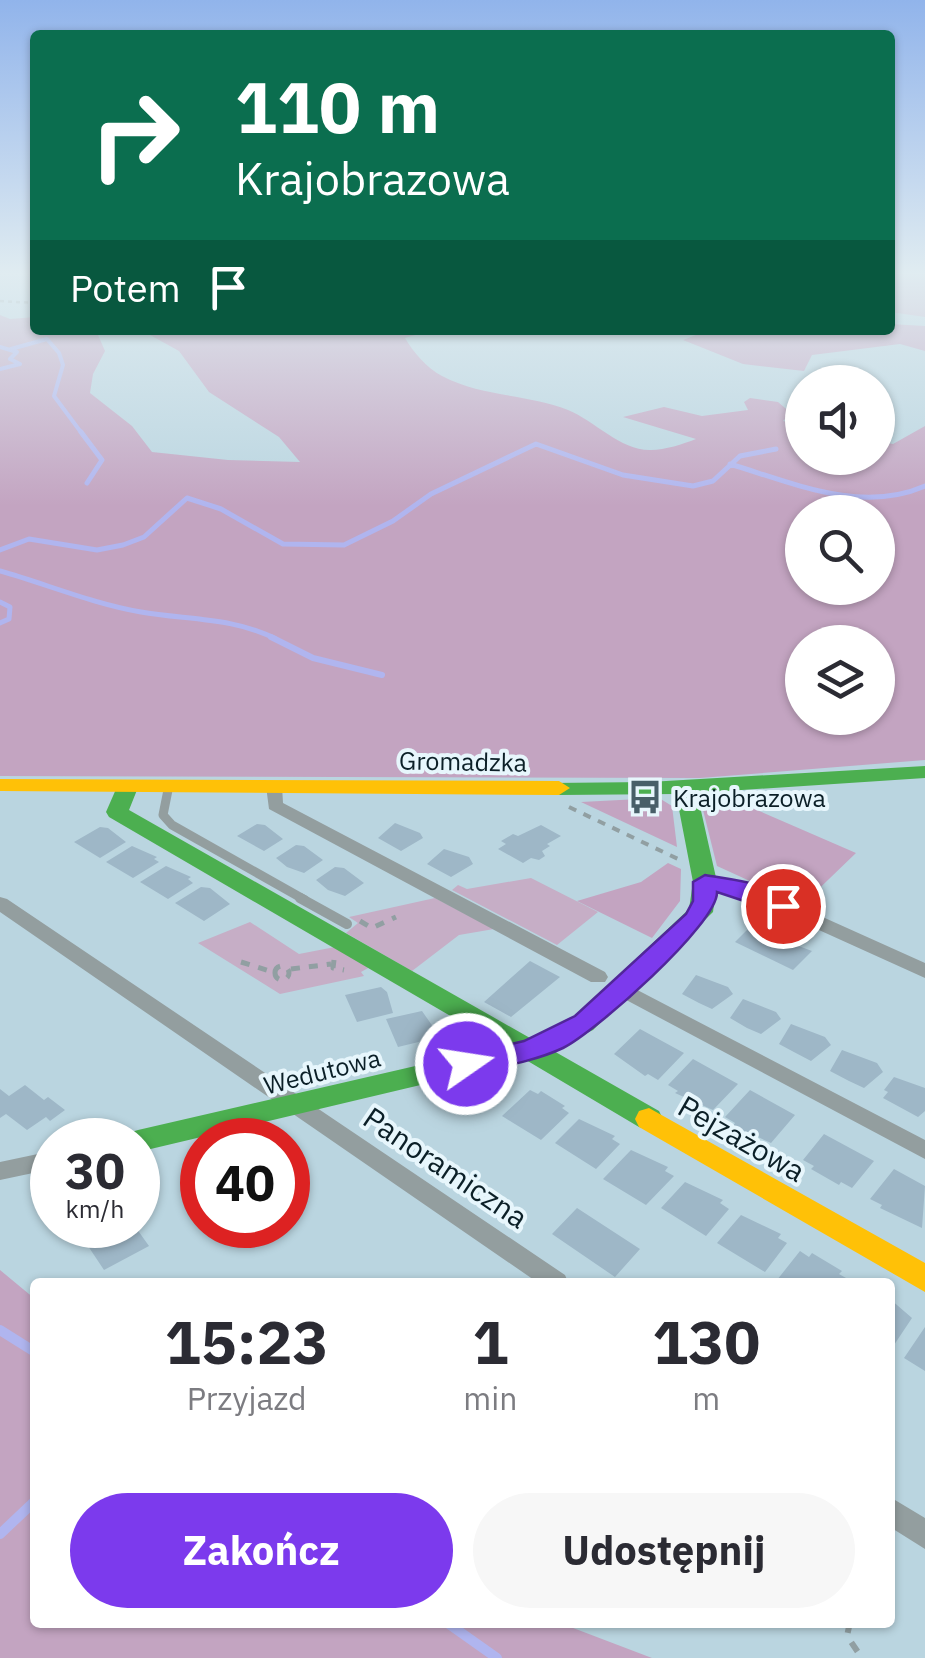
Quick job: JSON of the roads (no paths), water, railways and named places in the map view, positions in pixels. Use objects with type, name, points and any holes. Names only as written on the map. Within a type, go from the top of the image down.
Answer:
[{"type":"street","name":"Gromadzka","points":[[0,785],[553,790],[685,787],[925,772]]},
{"type":"street","name":"Pejzażowa","points":[[128,785],[117,812],[925,1278]]},
{"type":"street","points":[[274,786],[275,805],[598,977]]},
{"type":"street","points":[[685,787],[703,875],[749,891],[925,971]]},
{"type":"street","name":"Wedutowa","points":[[160,1136],[299,1106],[554,1041],[584,1022],[622,989],[701,912],[703,875]]},
{"type":"street","name":"Panoramiczna","points":[[0,903],[550,1278]]},
{"type":"street","points":[[622,989],[925,1150]]},
{"type":"street","points":[[0,1171],[30,1165]]},
{"type":"street","points":[[895,1514],[925,1535]]},
{"type":"lane","points":[[169,786],[163,815],[172,824],[347,924]]},
{"type":"waterway","points":[[0,369],[20,364],[10,359],[15,351]]},
{"type":"waterway","points":[[58,351],[63,365],[54,396],[83,435]]},
{"type":"waterway","points":[[81,432],[102,460],[87,483]]},
{"type":"waterway","points":[[0,550],[29,539],[97,550],[123,545],[144,537],[187,498],[221,509],[283,544],[344,545],[393,521],[431,494],[536,444],[623,475],[693,486],[713,481],[731,464]]},
{"type":"waterway","points":[[731,464],[740,456],[776,449]]},
{"type":"waterway","points":[[731,464],[803,487],[852,496],[901,494],[925,486]]},
{"type":"waterway","points":[[0,571],[123,608],[227,623],[276,639]]},
{"type":"waterway","points":[[0,602],[10,607],[9,619],[0,623]]},
{"type":"waterway","points":[[271,637],[313,658],[382,675]]},
{"type":"waterway","points":[[0,1330],[30,1349]]},
{"type":"waterway","points":[[0,1534],[30,1506]]},
{"type":"waterway","points":[[454,1628],[497,1658]]},
{"type":"place","name":"Krajobrazowa","points":[[645,797]]}]
